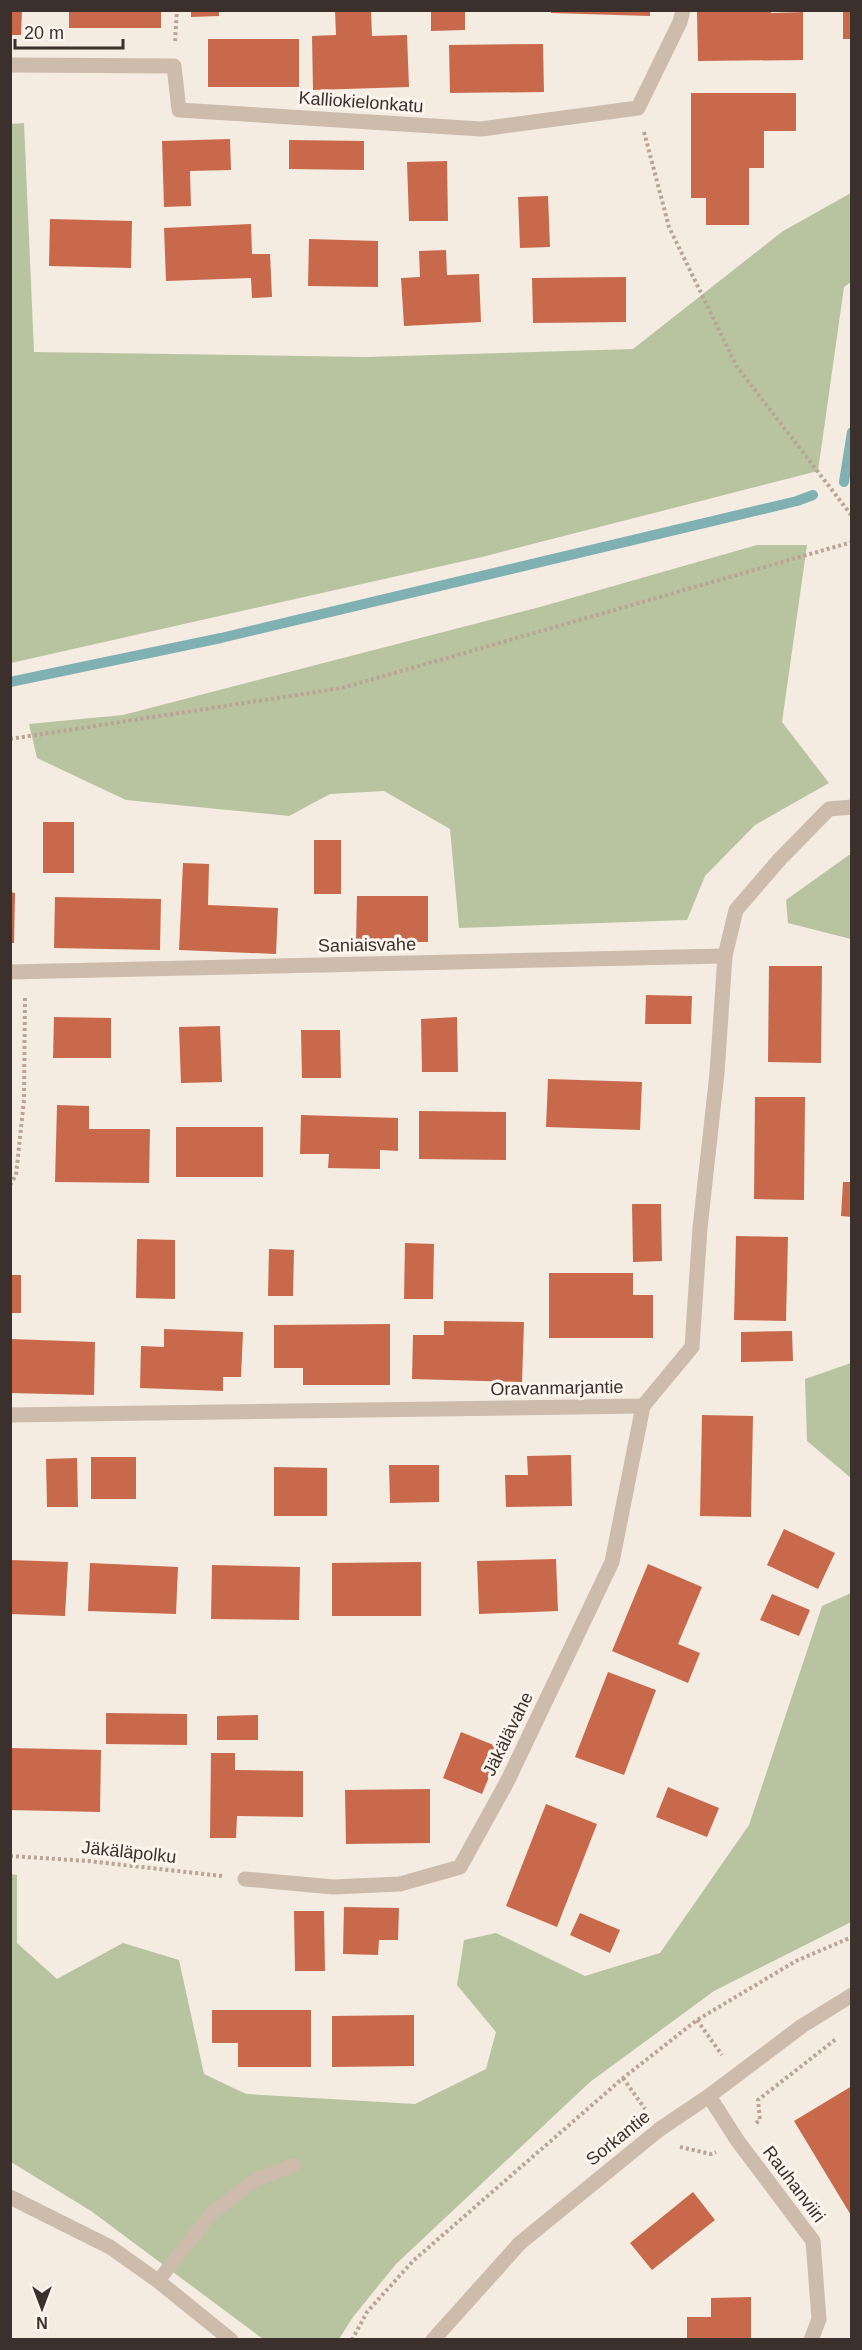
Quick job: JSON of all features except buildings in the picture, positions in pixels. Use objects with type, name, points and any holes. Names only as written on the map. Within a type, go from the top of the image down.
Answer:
[{"type":"street","points":[[638,108],[680,22],[683,10]]},
{"type":"street","name":"Kalliokielonkatu","points":[[10,65],[174,66],[180,110],[481,129],[638,108]]},
{"type":"street","name":"Oravanmarjantie","points":[[10,1415],[643,1406],[692,1347],[700,1228],[717,1073],[725,956],[736,910],[780,859],[829,809],[852,807]]},
{"type":"street","name":"Saniaisvahe","points":[[18,972],[725,956]]},
{"type":"street","name":"Jäkälävahe","points":[[245,1879],[333,1887],[400,1884],[460,1867],[507,1782],[612,1562],[643,1406]]},
{"type":"street","name":"Sorkantie","points":[[433,2340],[520,2243],[660,2129],[709,2096],[802,2026],[852,1995]]},
{"type":"street","name":"Rauhanviiri","points":[[709,2096],[737,2140],[813,2241],[819,2319],[811,2340]]},
{"type":"street","points":[[10,2196],[110,2247],[158,2280],[231,2340]]},
{"type":"lane","points":[[158,2280],[211,2214],[255,2180],[294,2164]]},
{"type":"path","points":[[638,108],[669,227],[737,367],[852,516]]},
{"type":"path","points":[[10,739],[342,688],[852,542]]},
{"type":"path","points":[[10,1185],[16,1175],[24,1100],[18,972]]},
{"type":"path","name":"Jäkäläpolku","points":[[10,1856],[88,1861],[245,1879]]},
{"type":"path","points":[[352,2340],[367,2312],[413,2261],[623,2078],[697,2020],[796,1961],[852,1937]]},
{"type":"green space","points":[[24,123],[34,352],[366,357],[633,349],[783,231],[851,193],[851,282],[844,287],[818,471],[482,557],[11,663],[10,124]]},
{"type":"green space","points":[[757,545],[807,545],[782,722],[829,783],[755,825],[705,876],[687,920],[459,928],[450,829],[384,791],[330,794],[289,816],[126,800],[37,758],[29,724],[123,715],[540,607]]},
{"type":"green space","points":[[852,855],[851,939],[788,923],[786,900]]},
{"type":"green space","points":[[852,1363],[851,1478],[807,1441],[805,1379]]},
{"type":"green space","points":[[851,1593],[851,1922],[714,1991],[590,2082],[396,2264],[353,2317],[339,2339],[263,2339],[91,2211],[11,2162],[10,1874],[17,1875],[17,1943],[57,1979],[123,1943],[179,1960],[204,2074],[246,2094],[415,2104],[486,2069],[496,2032],[457,1985],[464,1940],[496,1933],[585,1976],[660,1953],[749,1825],[822,1606]]},
{"type":"waterway","points":[[844,482],[852,432]]},
{"type":"waterway","points":[[10,682],[221,638],[797,501],[813,495]]}]
